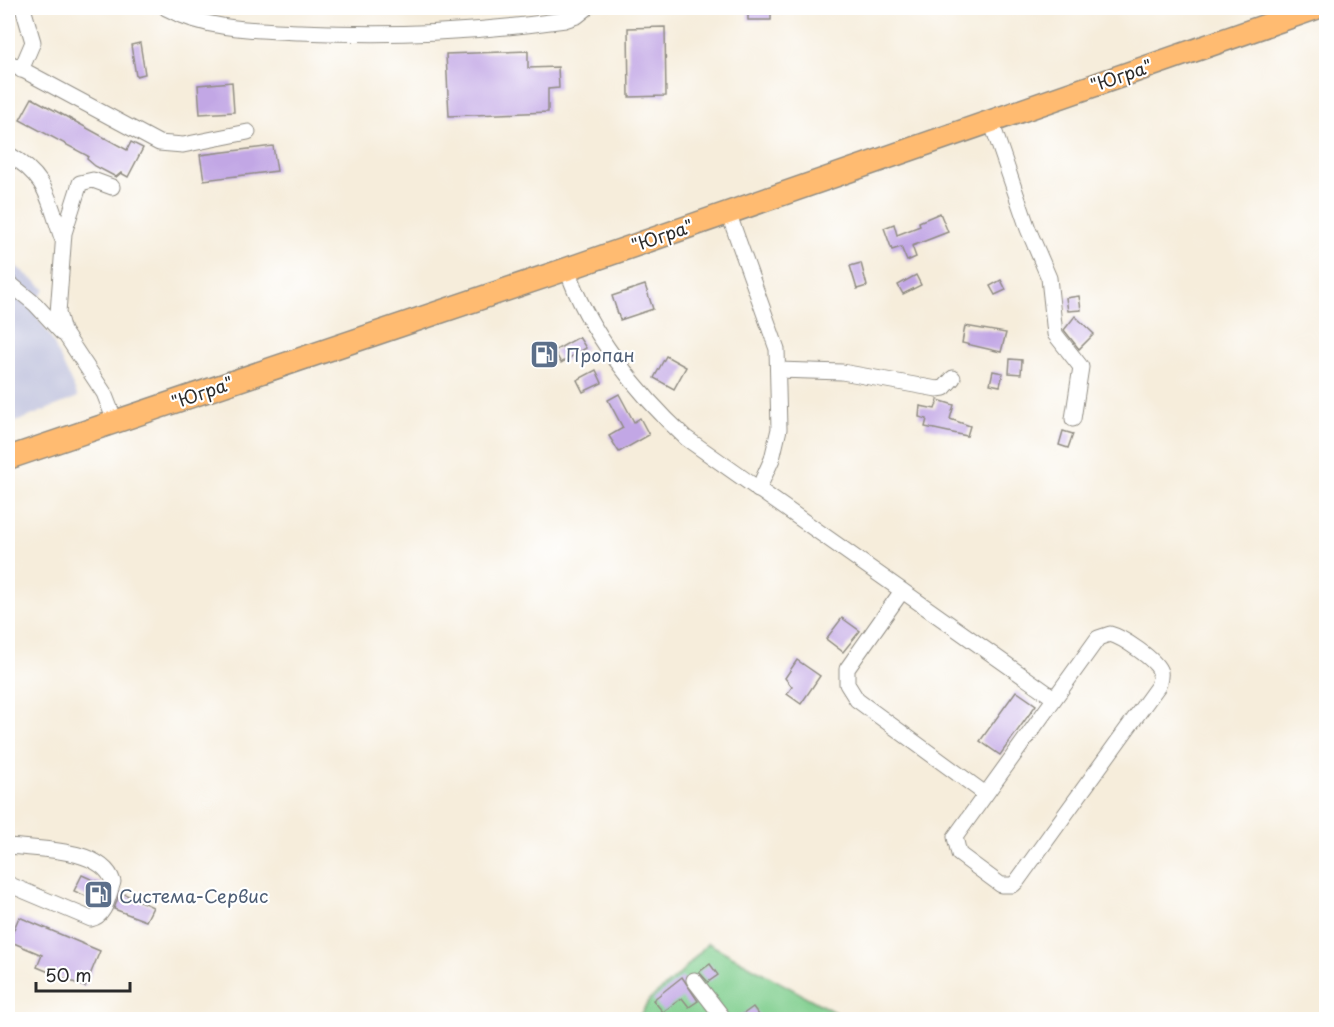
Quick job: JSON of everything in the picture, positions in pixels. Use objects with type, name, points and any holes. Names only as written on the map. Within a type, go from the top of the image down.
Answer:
[{"type":"highway","name":"\"Югра\"","points":[[8,458],[567,269],[1316,8]]},
{"type":"lane","points":[[21,70],[33,42],[23,8]]},
{"type":"lane","points":[[166,8],[199,21],[243,28],[402,36],[493,30],[555,21],[577,16],[587,8]]},
{"type":"lane","points":[[8,62],[159,143],[183,145],[248,132]]},
{"type":"lane","points":[[991,121],[1028,229],[1049,278],[1055,334],[1081,367],[1073,419]]},
{"type":"lane","points":[[8,154],[33,170],[39,179],[63,241]]},
{"type":"lane","points":[[69,342],[58,313],[67,217],[80,183],[93,180],[112,187]]},
{"type":"lane","points":[[728,212],[775,336],[778,370],[778,437],[772,459],[758,490]]},
{"type":"lane","points":[[567,269],[579,300],[618,361],[656,409],[686,438],[1054,698]]},
{"type":"lane","points":[[8,282],[35,304],[69,342],[104,393],[115,421]]},
{"type":"lane","points":[[778,370],[842,372],[937,389],[949,384],[953,378]]},
{"type":"lane","points":[[902,591],[847,669],[847,684],[864,705],[984,793]]},
{"type":"lane","points":[[1104,634],[1118,636],[1160,670],[1158,686],[1012,885],[1002,885],[959,854],[955,848],[955,837],[984,793],[1098,638],[1104,634]]},
{"type":"lane","points":[[8,846],[71,852],[105,868],[113,882],[102,912],[97,918],[91,919],[8,884]]},
{"type":"lane","points":[[693,980],[725,1020]]},
{"type":"shaded area","points":[[8,260],[45,289],[32,308],[50,336],[78,397],[8,425]]},
{"type":"green space","points":[[708,943],[847,1019],[637,1020],[650,999],[679,975]]},
{"type":"building","points":[[748,8],[771,8],[771,20],[748,20]]},
{"type":"building","points":[[665,27],[666,96],[629,97],[628,28]]},
{"type":"building","points":[[140,43],[145,74],[136,76],[131,45]]},
{"type":"building","points":[[528,51],[528,68],[558,67],[559,88],[548,89],[548,112],[449,116],[446,54]]},
{"type":"building","points":[[232,82],[234,112],[200,114],[198,85]]},
{"type":"building","points":[[32,98],[127,150],[131,142],[143,148],[128,177],[121,173],[116,177],[95,166],[87,159],[88,156],[20,120]]},
{"type":"building","points":[[273,146],[277,171],[204,180],[200,155]]},
{"type":"building","points":[[940,213],[948,232],[912,246],[916,257],[907,261],[901,247],[892,250],[884,228],[894,224],[897,235],[920,226],[919,222]]},
{"type":"building","points":[[861,263],[867,286],[857,289],[850,266]]},
{"type":"building","points":[[916,275],[921,285],[903,294],[898,285]]},
{"type":"building","points":[[1001,280],[1006,290],[995,295],[990,286]]},
{"type":"building","points":[[645,285],[653,309],[620,320],[612,296]]},
{"type":"building","points":[[1079,296],[1081,310],[1068,311],[1066,298]]},
{"type":"building","points":[[1075,316],[1094,334],[1079,349],[1064,330]]},
{"type":"building","points":[[965,326],[1006,333],[1001,352],[962,343]]},
{"type":"building","points":[[579,337],[586,348],[561,363],[554,351]]},
{"type":"building","points":[[666,356],[686,367],[674,389],[654,378]]},
{"type":"building","points":[[1010,359],[1022,360],[1021,374],[1009,373]]},
{"type":"building","points":[[596,370],[602,383],[583,392],[577,380]]},
{"type":"building","points":[[993,371],[1003,373],[1000,386],[990,384]]},
{"type":"building","points":[[619,394],[634,422],[640,418],[649,435],[619,452],[609,436],[623,428],[608,400]]},
{"type":"building","points":[[938,400],[954,405],[950,419],[970,426],[967,436],[925,427],[927,419],[919,417],[920,406],[935,409]]},
{"type":"building","points":[[1063,431],[1073,434],[1068,448],[1059,445]]},
{"type":"building","points":[[842,618],[860,631],[843,652],[826,639]]},
{"type":"building","points":[[797,660],[820,676],[801,704],[787,694],[792,687],[785,678]]},
{"type":"building","points":[[1016,691],[1036,705],[1000,755],[980,741]]},
{"type":"building","points":[[82,875],[102,884],[97,901],[74,891]]},
{"type":"building","points":[[120,892],[153,907],[146,921],[114,909]]},
{"type":"building","points":[[19,917],[100,951],[85,987],[37,967],[42,955],[9,941]]},
{"type":"building","points":[[710,964],[718,975],[708,982],[699,972]]},
{"type":"building","points":[[682,977],[698,1001],[689,1007],[682,998],[663,1012],[653,1000]]},
{"type":"building","points":[[753,1007],[759,1015],[751,1020],[735,1020]]},
{"type":"place","name":"Пропан","points":[[545,354]]},
{"type":"place","name":"Система-Сервис","points":[[98,895]]}]
